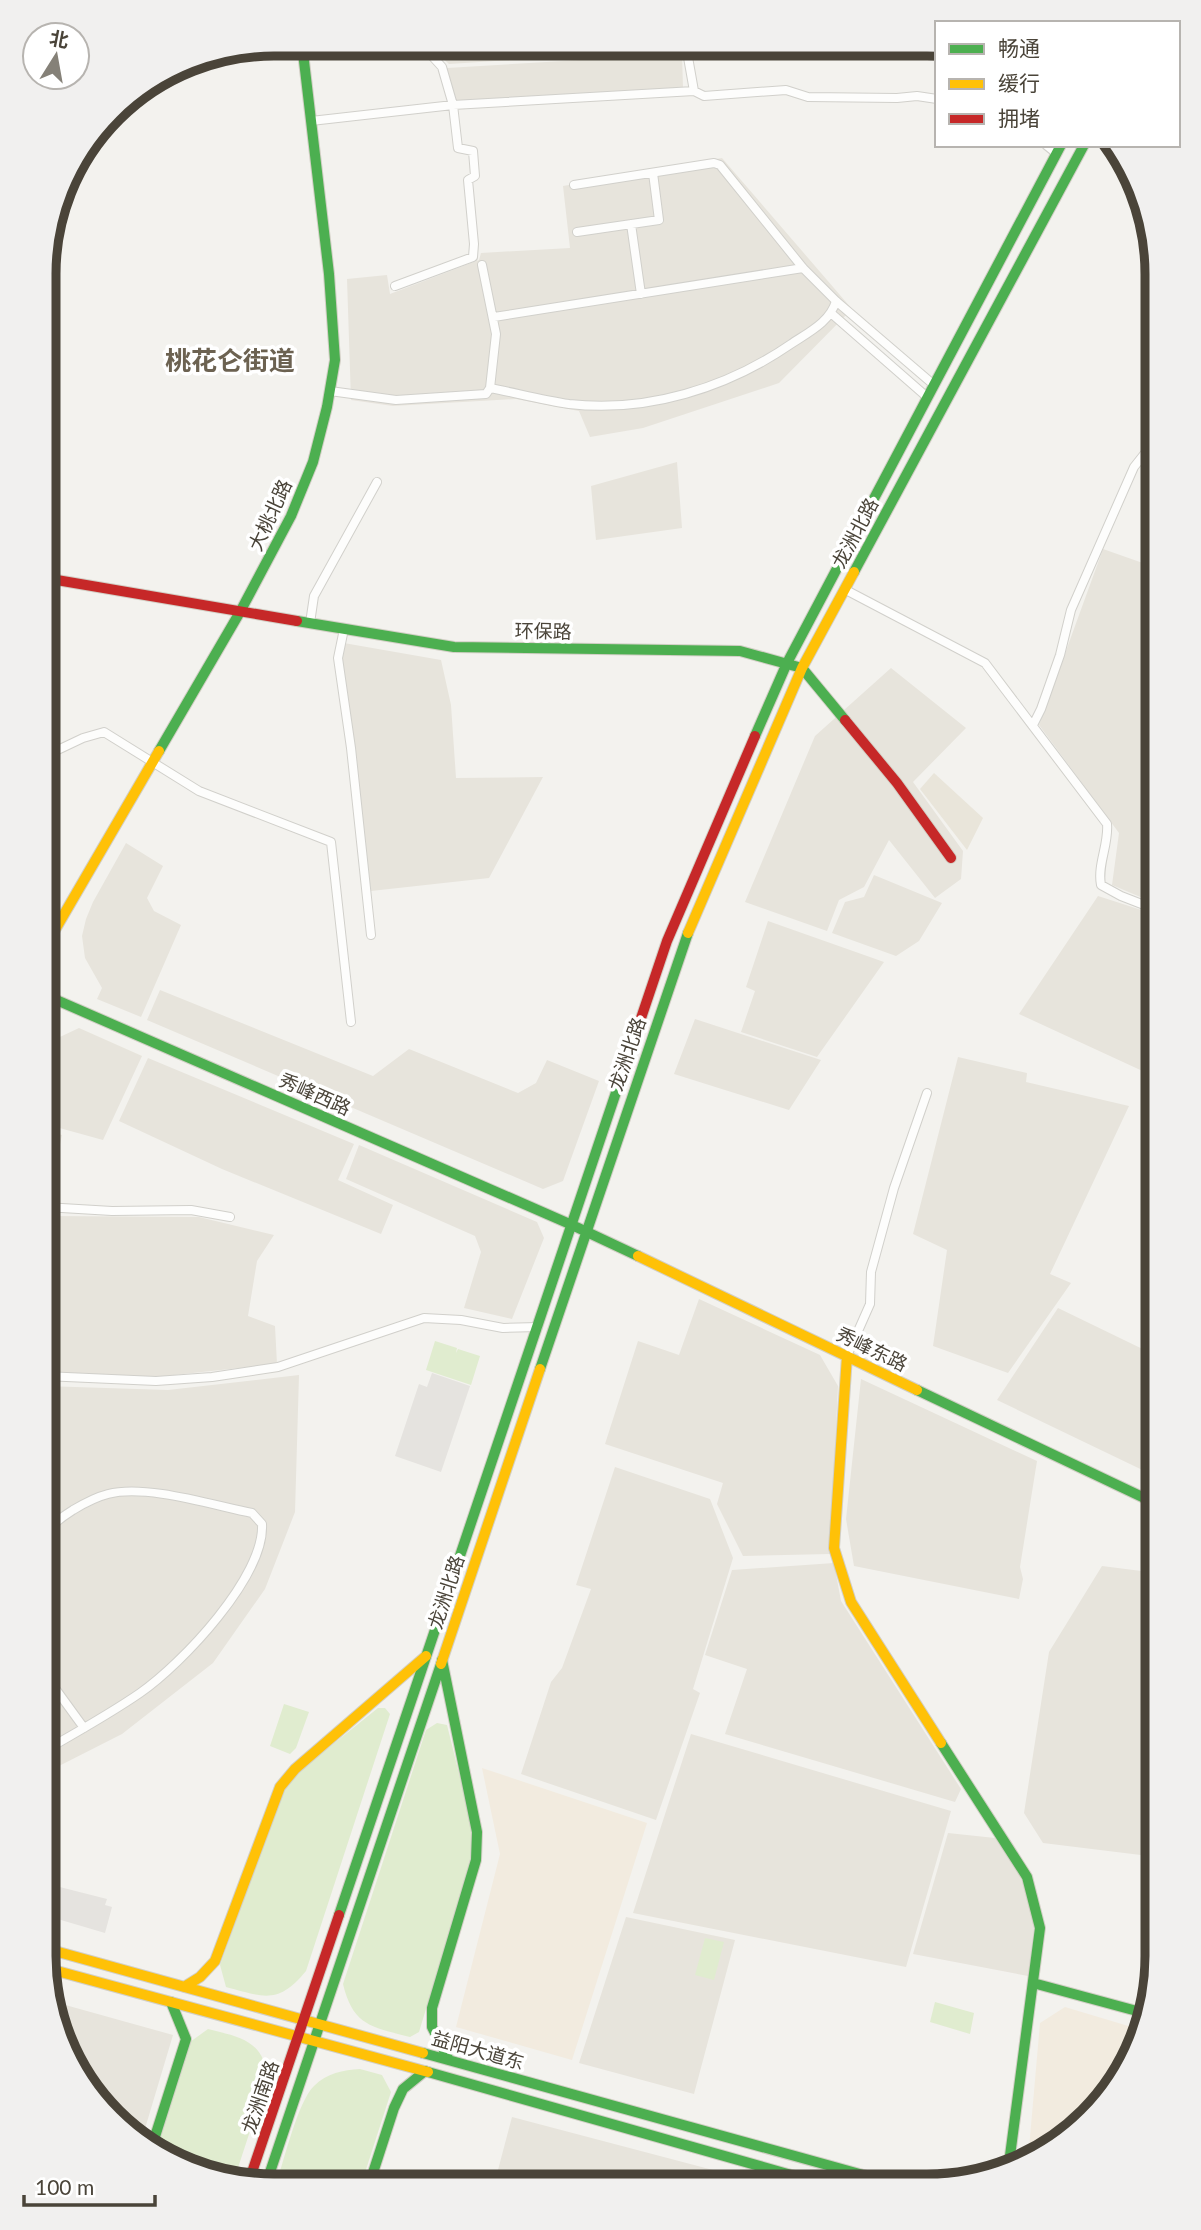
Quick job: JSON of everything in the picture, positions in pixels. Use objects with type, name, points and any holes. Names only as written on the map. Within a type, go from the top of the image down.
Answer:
[{"type":"main road","name":"大桃北路","points":[[56,928],[240,612],[291,516],[313,462],[335,360],[329,274],[304,56]]},
{"type":"main road","name":"龙洲北路","points":[[320,2024],[680,952],[802,668],[1083,147]]},
{"type":"main road","name":"龙洲北路","points":[[304,2021],[667,941],[787,663],[1058,149]]},
{"type":"main road","name":"环保路","points":[[56,580],[454,647],[740,651],[802,668]]},
{"type":"main road","points":[[802,668],[897,783],[951,858]]},
{"type":"main road","name":"秀峰西路","points":[[56,1000],[572,1225]]},
{"type":"main road","name":"秀峰东路","points":[[572,1225],[1145,1498]]},
{"type":"main road","points":[[847,1356],[834,1548],[851,1602],[1027,1877],[1040,1928],[1010,2157]]},
{"type":"main road","points":[[184,1987],[200,1977],[215,1961],[280,1787],[295,1769],[426,1656]]},
{"type":"main road","points":[[442,1660],[477,1832],[476,1860],[432,2008],[432,2027],[449,2060]]},
{"type":"main road","name":"益阳大道东","points":[[56,1951],[860,2174]]},
{"type":"main road","points":[[56,1971],[425,2071],[788,2174]]},
{"type":"main road","points":[[1033,1983],[1137,2011]]},
{"type":"main road","points":[[155,2138],[186,2039],[172,2002]]},
{"type":"main road","name":"龙洲南路","points":[[252,2172],[304,2021]]},
{"type":"main road","name":"龙洲南路","points":[[270,2174],[320,2024]]},
{"type":"main road","points":[[373,2174],[398,2099],[403,2090],[425,2071]]},
{"type":"street","points":[[395,286],[473,257],[468,180],[475,176],[473,151],[458,148],[453,105],[442,67],[432,56]]},
{"type":"street","points":[[688,56],[694,90]]},
{"type":"street","points":[[311,121],[453,105],[694,90],[704,96],[786,90],[808,97],[917,96],[935,99]]},
{"type":"street","points":[[573,186],[714,163],[720,165],[803,268],[836,301],[934,384]]},
{"type":"street","points":[[577,232],[659,220],[653,173]]},
{"type":"street","points":[[631,224],[641,293]]},
{"type":"street","points":[[330,391],[396,400],[486,394],[490,388],[496,334],[482,265]]},
{"type":"street","points":[[494,317],[803,268]]},
{"type":"street","points":[[490,388],[568,404],[605,405],[646,403],[700,390],[775,355],[832,314],[836,301]]},
{"type":"street","points":[[832,314],[927,397]]},
{"type":"street","points":[[1033,725],[1060,654],[1071,610],[1134,467],[1145,453]]},
{"type":"street","points":[[310,623],[314,596],[377,482]]},
{"type":"street","points":[[844,589],[985,663],[1107,824],[1108,836],[1099,877],[1101,885],[1145,905]]},
{"type":"street","points":[[344,629],[338,658],[351,748],[371,935]]},
{"type":"street","points":[[56,751],[104,732],[199,790],[331,842],[351,1022]]},
{"type":"street","points":[[847,1356],[870,1304],[871,1272],[890,1200],[927,1093]]},
{"type":"street","points":[[56,1208],[112,1211],[191,1210],[230,1217]]},
{"type":"street","points":[[56,1377],[156,1381],[212,1377],[278,1367],[424,1318],[503,1328],[538,1326]]},
{"type":"street","points":[[56,1521],[107,1494],[151,1492],[252,1513],[262,1524],[263,1536],[243,1581],[202,1637],[142,1692],[56,1744]]},
{"type":"street","points":[[56,1693],[84,1728]]},
{"type":"shaded area","points":[[441,56],[570,56],[449,64]]},
{"type":"shaded area","points":[[682,56],[683,88],[450,102],[447,68]]},
{"type":"shaded area","points":[[722,158],[852,309],[779,383],[643,428],[590,437],[579,411],[516,399],[393,406],[351,400],[347,279],[387,275],[390,294],[479,260],[481,253],[570,248],[563,186]]},
{"type":"shaded area","points":[[677,462],[682,528],[596,540],[591,486]]},
{"type":"shaded area","points":[[1103,549],[1145,564],[1145,899],[1112,885],[1119,833],[1039,725]]},
{"type":"shaded area","points":[[338,642],[441,660],[451,705],[456,778],[543,777],[489,878],[371,891]]},
{"type":"shaded area","points":[[891,668],[966,728],[913,782],[963,851],[961,879],[935,898],[889,840],[864,887],[839,900],[827,931],[745,902],[815,736]]},
{"type":"shaded area","points":[[934,773],[983,818],[967,850],[920,789]]},
{"type":"shaded area","points":[[126,843],[163,866],[147,898],[154,911],[181,925],[141,1017],[97,999],[102,988],[85,958],[82,936],[93,902]]},
{"type":"shaded area","points":[[874,875],[942,903],[919,941],[896,956],[832,933],[845,902],[864,897]]},
{"type":"shaded area","points":[[1098,896],[1145,911],[1145,1072],[1019,1014]]},
{"type":"shaded area","points":[[768,921],[884,962],[817,1057],[741,1032],[755,991],[746,987]]},
{"type":"shaded area","points":[[160,990],[373,1076],[409,1049],[518,1093],[536,1083],[547,1060],[599,1081],[563,1181],[543,1189],[147,1020]]},
{"type":"shaded area","points":[[695,1019],[821,1060],[789,1110],[674,1074]]},
{"type":"shaded area","points":[[79,1028],[142,1056],[103,1140],[56,1127],[56,1039]]},
{"type":"shaded area","points":[[958,1057],[1027,1073],[1026,1082],[1129,1106],[1050,1274],[1071,1283],[1008,1373],[933,1346],[947,1250],[913,1234]]},
{"type":"shaded area","points":[[148,1058],[354,1144],[338,1180],[393,1205],[381,1234],[222,1169],[119,1121]]},
{"type":"shaded area","points":[[56,1134],[62,1135],[56,1163]]},
{"type":"shaded area","points":[[359,1145],[537,1222],[544,1238],[512,1319],[464,1308],[481,1252],[475,1236],[346,1179]]},
{"type":"shaded area","points":[[56,1216],[199,1217],[274,1235],[257,1261],[248,1316],[275,1326],[277,1364],[155,1377],[56,1373]]},
{"type":"shaded area","points":[[699,1299],[820,1355],[838,1386],[830,1554],[743,1556],[717,1504],[723,1483],[605,1444],[638,1341],[679,1355]]},
{"type":"shaded area","points":[[1058,1308],[1145,1350],[1145,1471],[997,1400]]},
{"type":"shaded area","points":[[432,1373],[470,1386],[441,1472],[395,1456],[419,1384],[427,1387]]},
{"type":"shaded area","points":[[299,1375],[295,1512],[265,1589],[213,1663],[122,1734],[56,1767],[56,1386],[168,1390]]},
{"type":"shaded area","points":[[861,1379],[1037,1461],[1020,1567],[1023,1579],[1019,1599],[854,1566],[846,1519]]},
{"type":"shaded area","points":[[615,1467],[710,1499],[733,1558],[693,1689],[700,1693],[656,1820],[521,1774],[551,1682],[562,1668],[591,1589],[576,1585]]},
{"type":"shaded area","points":[[834,1563],[841,1601],[961,1789],[955,1802],[725,1734],[747,1669],[705,1655],[732,1570]]},
{"type":"shaded area","points":[[1102,1566],[1145,1571],[1145,1856],[1043,1843],[1024,1813],[1049,1652]]},
{"type":"shaded area","points":[[691,1734],[951,1811],[906,1967],[633,1913]]},
{"type":"shaded area","points":[[482,1768],[647,1823],[572,2060],[456,2027],[500,1854]]},
{"type":"shaded area","points":[[948,1833],[995,1838],[1017,1870],[1029,1897],[1034,1927],[1028,1976],[913,1954]]},
{"type":"shaded area","points":[[56,1886],[107,1899],[105,1905],[112,1907],[105,1933],[56,1919]]},
{"type":"shaded area","points":[[626,1917],[735,1940],[694,2094],[579,2063]]},
{"type":"shaded area","points":[[61,2004],[173,2035],[144,2131],[110,2100],[93,2077],[78,2053]]},
{"type":"shaded area","points":[[1065,2007],[1133,2027],[1116,2065],[1100,2089],[1060,2129],[1029,2149],[1040,2023]]},
{"type":"shaded area","points":[[512,2117],[713,2170],[712,2174],[497,2174]]},
{"type":"green space","points":[[435,1341],[457,1348],[456,1353],[458,1349],[480,1356],[471,1385],[426,1370]]},
{"type":"green space","points":[[284,1704],[309,1712],[296,1748],[290,1754],[270,1746]]},
{"type":"green space","points":[[378,1708],[385,1708],[390,1714],[306,1971],[287,1989],[270,1996],[226,1987],[220,1965],[284,1788],[302,1769]]},
{"type":"green space","points":[[437,1723],[447,1725],[474,1834],[472,1857],[419,2032],[410,2037],[375,2027],[359,2017],[352,2009],[343,1984],[426,1730]]},
{"type":"green space","points":[[705,1938],[724,1942],[714,1980],[695,1975]]},
{"type":"green space","points":[[935,2002],[974,2013],[970,2034],[930,2022]]},
{"type":"green space","points":[[208,2029],[240,2038],[256,2048],[265,2066],[267,2079],[237,2171],[217,2167],[190,2157],[158,2141],[190,2042]]},
{"type":"green space","points":[[360,2069],[382,2075],[391,2092],[365,2174],[279,2174],[302,2104],[308,2094],[319,2082],[341,2071]]},
{"type":"traffic: fast","points":[[159,751],[240,612],[291,516],[313,462],[327,407],[335,360],[329,274],[303,56]]},
{"type":"traffic: fast","points":[[755,736],[787,663],[1060,147]]},
{"type":"traffic: fast","points":[[854,572],[1083,147]]},
{"type":"traffic: fast","points":[[297,621],[454,647],[740,651],[802,668],[845,720]]},
{"type":"traffic: fast","points":[[540,1369],[688,933]]},
{"type":"traffic: fast","points":[[56,1000],[638,1256]]},
{"type":"traffic: fast","points":[[339,1915],[634,1039]]},
{"type":"traffic: fast","points":[[917,1390],[1145,1498]]},
{"type":"traffic: fast","points":[[442,1660],[477,1832],[476,1860],[432,2008],[432,2027],[449,2060]]},
{"type":"traffic: fast","points":[[269,2174],[441,1664]]},
{"type":"traffic: fast","points":[[941,1743],[1027,1877],[1040,1928],[1010,2157]]},
{"type":"traffic: fast","points":[[1033,1983],[1137,2011]]},
{"type":"traffic: fast","points":[[155,2138],[186,2039],[171,2002]]},
{"type":"traffic: fast","points":[[423,2053],[860,2174]]},
{"type":"traffic: fast","points":[[373,2174],[403,2089],[425,2071]]},
{"type":"traffic: fast","points":[[428,2072],[788,2174]]},
{"type":"traffic: slow","points":[[688,933],[802,668],[854,572]]},
{"type":"traffic: slow","points":[[56,928],[159,751]]},
{"type":"traffic: slow","points":[[638,1256],[917,1390]]},
{"type":"traffic: slow","points":[[847,1356],[834,1548],[851,1602],[941,1743]]},
{"type":"traffic: slow","points":[[441,1664],[540,1369]]},
{"type":"traffic: slow","points":[[184,1987],[200,1977],[215,1961],[280,1787],[295,1769],[426,1656]]},
{"type":"traffic: slow","points":[[56,1951],[423,2053]]},
{"type":"traffic: slow","points":[[56,1971],[428,2072]]},
{"type":"traffic: jam","points":[[56,580],[297,621]]},
{"type":"traffic: jam","points":[[845,720],[897,783],[951,858]]},
{"type":"traffic: jam","points":[[634,1039],[667,941],[755,736]]},
{"type":"traffic: jam","points":[[252,2172],[339,1915]]},
{"type":"district","name":"桃花仑街道","points":[[230,361]]}]
